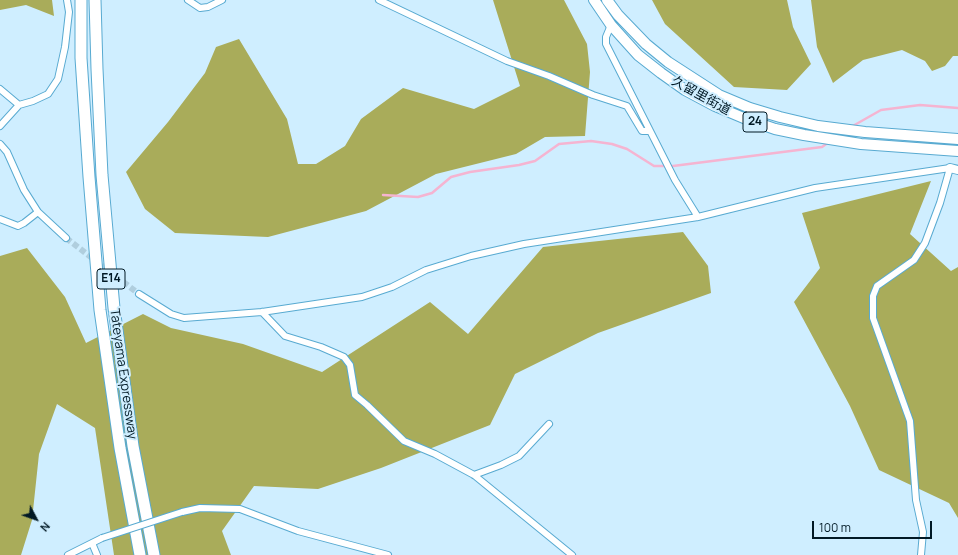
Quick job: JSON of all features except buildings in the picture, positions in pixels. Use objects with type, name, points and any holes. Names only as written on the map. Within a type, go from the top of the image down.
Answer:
[{"type":"highway","name":"Tateyama Expressway","points":[[80,0],[81,58],[100,310],[120,448],[140,555]]},
{"type":"highway","name":"Tateyama Expressway","points":[[95,0],[96,69],[102,175],[114,308],[133,446],[154,555]]},
{"type":"main road","name":"久留里街道","points":[[594,0],[611,25],[638,55],[685,90],[746,120],[775,129],[861,144],[920,147],[958,151]]},
{"type":"main road","name":"久留里街道","points":[[607,0],[618,16],[646,44],[668,62],[719,95],[750,108],[818,126],[865,132],[958,139]]},
{"type":"street","points":[[0,126],[19,105],[33,101],[48,94],[58,79],[65,47],[69,12],[67,0]]},
{"type":"street","points":[[188,0],[200,8],[208,7],[222,0]]},
{"type":"street","points":[[379,0],[507,61],[549,76],[593,95],[627,106],[642,131],[650,131]]},
{"type":"street","points":[[611,25],[606,37],[606,44],[675,180],[698,217]]},
{"type":"street","points":[[0,89],[19,105]]},
{"type":"street","points":[[0,144],[7,152],[24,190],[38,212],[66,238]]},
{"type":"street","points":[[139,294],[171,314],[184,318],[262,312],[362,297],[392,287],[426,270],[470,256],[524,244],[698,217],[815,188],[954,169]]},
{"type":"street","points":[[921,555],[923,532],[916,500],[910,421],[873,318],[873,296],[877,286],[914,260],[925,243],[954,169]]},
{"type":"street","points":[[0,219],[18,226],[38,212]]},
{"type":"street","points":[[262,312],[285,336],[321,347],[344,357],[350,364],[356,395],[404,441],[434,454],[474,475],[572,555]]},
{"type":"street","points":[[474,475],[501,465],[519,456],[549,424]]},
{"type":"street","points":[[68,555],[102,538],[182,512],[200,508],[240,509],[298,531],[388,555]]},
{"type":"street","points":[[92,543],[97,555]]},
{"type":"green space","points":[[0,0],[52,0],[54,16],[26,5],[0,10]]},
{"type":"green space","points":[[493,0],[564,0],[587,44],[590,72],[585,136],[545,137],[516,154],[436,174],[366,211],[268,237],[175,233],[145,209],[126,172],[168,122],[205,73],[216,47],[239,39],[287,119],[298,164],[316,164],[345,146],[361,119],[403,88],[474,109],[520,86]]},
{"type":"green space","points":[[652,0],[787,0],[793,27],[811,64],[787,90],[734,87],[665,24]]},
{"type":"green space","points":[[811,0],[958,0],[958,56],[953,56],[945,66],[932,71],[925,61],[902,50],[863,60],[833,83],[817,47]]},
{"type":"green space","points":[[931,181],[910,234],[951,271],[958,267],[958,518],[949,503],[879,470],[850,406],[794,302],[820,268],[802,213]]},
{"type":"green space","points":[[683,232],[708,266],[711,293],[598,333],[515,374],[490,425],[381,468],[318,489],[254,486],[222,531],[231,555],[114,555],[95,428],[57,404],[39,454],[32,520],[21,555],[0,555],[0,256],[27,248],[65,297],[86,343],[143,314],[171,328],[243,344],[322,372],[430,302],[468,334],[543,247]]},
{"type":"waterway","points":[[851,127],[881,110],[920,105],[958,108]]},
{"type":"waterway","points":[[383,195],[418,197],[432,193],[451,177],[470,172],[519,165],[535,161],[559,144],[591,141],[612,144],[627,149],[654,166],[673,166],[822,147],[829,142]]},
{"type":"tunnel","points":[[66,238],[139,294]]}]
